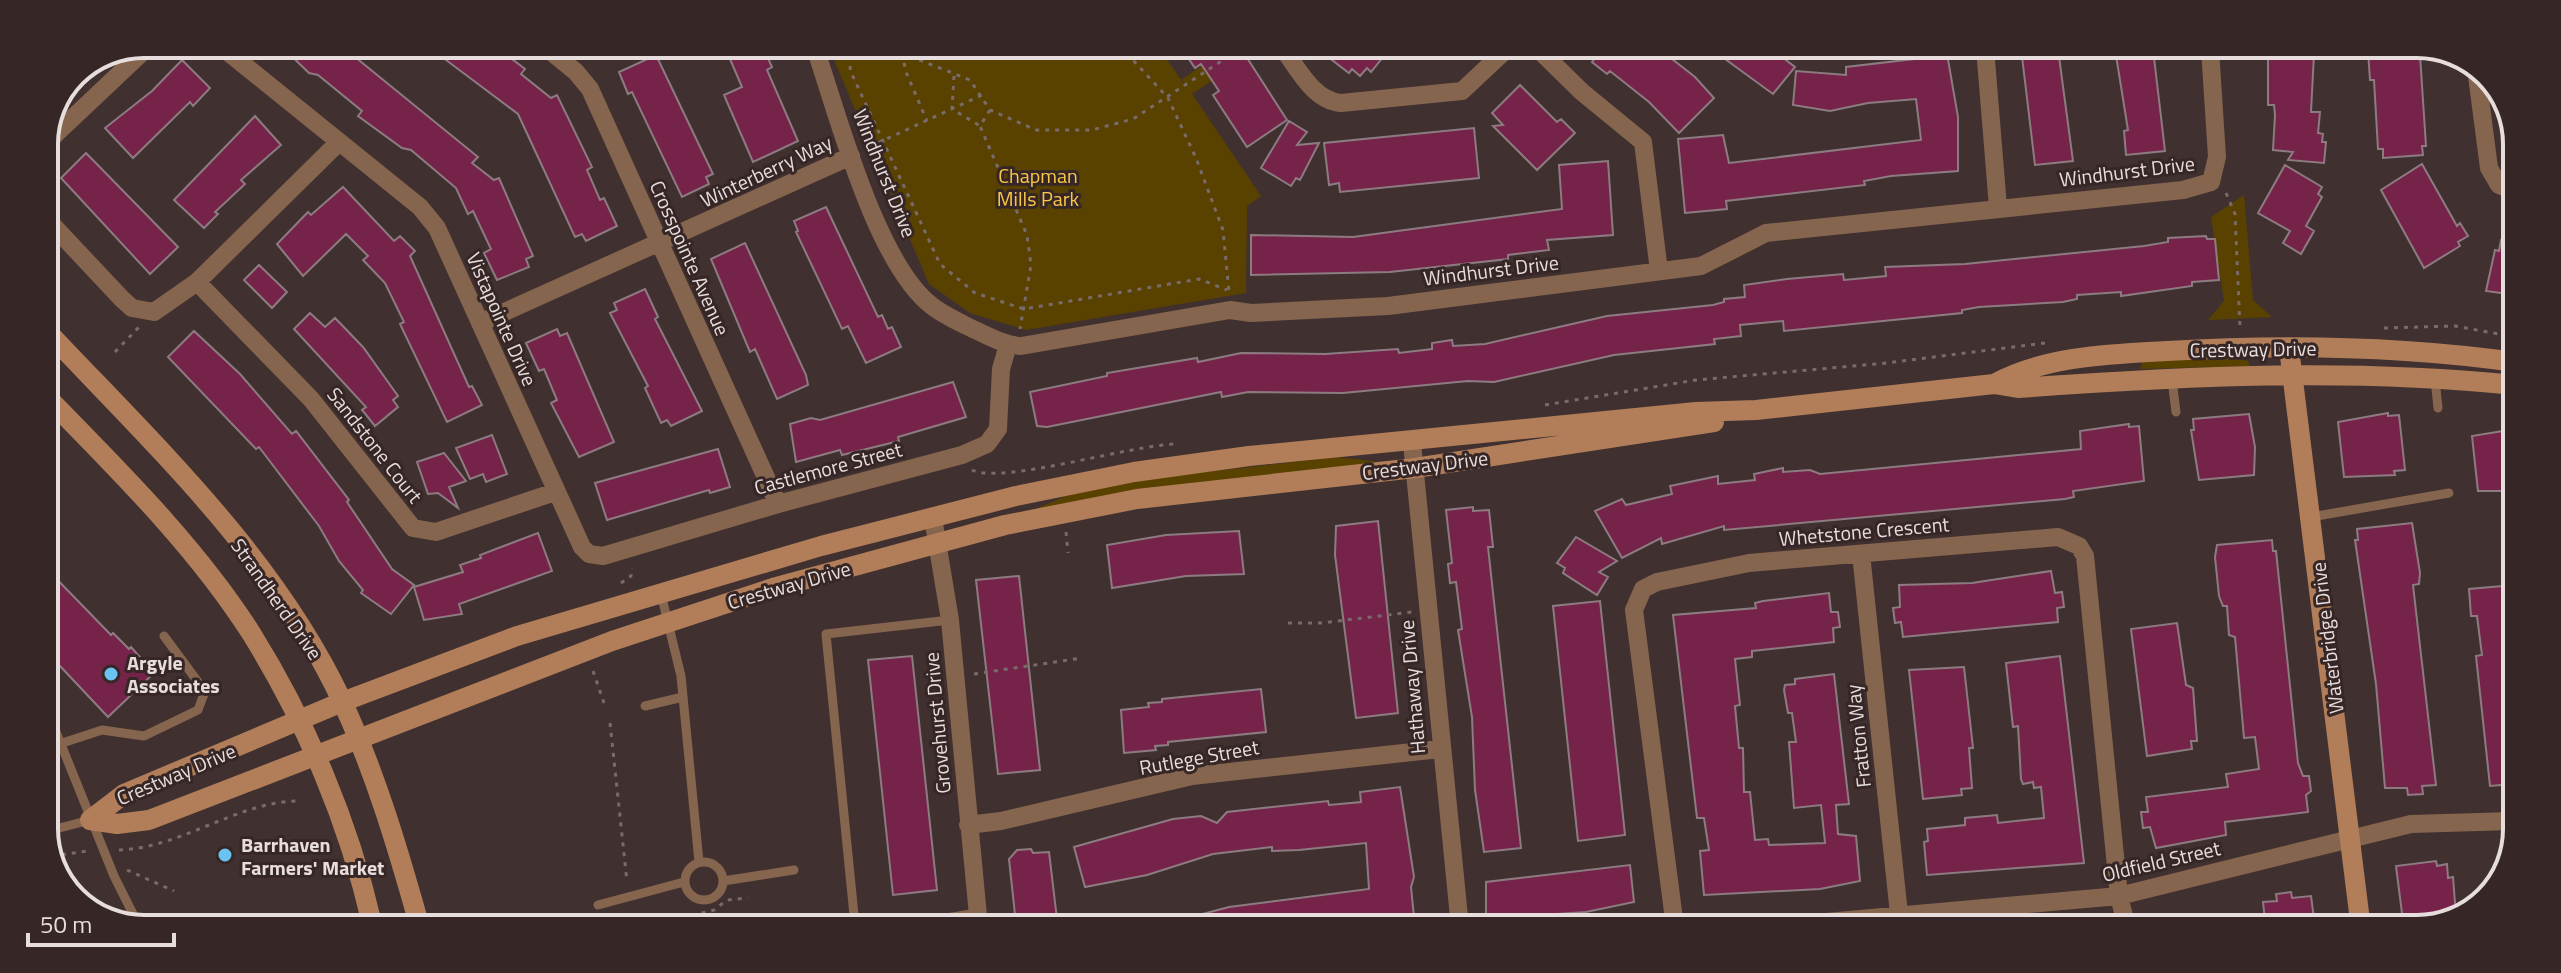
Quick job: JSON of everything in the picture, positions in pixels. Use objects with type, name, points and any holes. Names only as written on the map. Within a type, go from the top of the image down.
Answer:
[{"type":"street","name":"Vistapointe Drive","points":[[235,58],[420,207],[437,228],[582,547]]},
{"type":"street","name":"Crosspointe Avenue","points":[[559,58],[590,89],[778,504]]},
{"type":"street","name":"Windhurst Drive","points":[[818,58],[851,156],[888,245],[910,282],[931,306],[1014,345],[1230,300],[1251,313],[1388,306],[1701,266],[1766,233],[2183,190],[2211,182],[2217,157],[2211,58]]},
{"type":"street","points":[[1290,58],[1318,94],[1328,102],[1341,103],[1462,91],[1497,58]]},
{"type":"street","points":[[1547,58],[1582,92],[1643,142],[1659,271]]},
{"type":"street","points":[[1986,58],[1998,207]]},
{"type":"street","points":[[60,130],[135,59]]},
{"type":"street","points":[[2478,83],[2489,168],[2503,187]]},
{"type":"street","points":[[58,231],[122,299],[145,312],[162,308],[197,282],[339,142]]},
{"type":"street","name":"Winterberry Way","points":[[480,323],[851,156]]},
{"type":"street","name":"Sandstone Court","points":[[197,282],[311,399],[413,528],[436,532],[555,492]]},
{"type":"street","name":"Strandherd Drive","points":[[58,343],[180,472],[248,551],[295,617],[342,702],[358,739],[391,829],[416,915]]},
{"type":"street","name":"Castlemore Street","points":[[582,547],[597,556],[627,549],[778,504],[962,455],[987,444],[998,429],[1001,369],[1014,345]]},
{"type":"street","name":"Crestway Drive","points":[[1994,384],[2007,376],[2058,362],[2125,353],[2243,347],[2424,351],[2503,361]]},
{"type":"street","name":"Waterbridge Drive","points":[[2289,348],[2359,915]]},
{"type":"street","name":"Crestway Drive","points":[[90,820],[124,794],[342,702],[517,636],[1042,489],[1134,472],[1306,450],[1412,443],[1696,412],[1756,410],[1994,384],[2018,388],[2172,377],[2291,375],[2434,377],[2503,384]]},
{"type":"street","name":"Strandherd Drive","points":[[58,409],[137,492],[206,572],[250,631],[299,721],[314,756],[355,862],[370,915]]},
{"type":"street","name":"Crestway Drive","points":[[90,820],[117,824],[149,820],[670,621],[773,588],[1005,525],[1137,499],[1415,468],[1700,425],[1756,410]]},
{"type":"street","name":"Hathaway Drive","points":[[1412,443],[1459,915]]},
{"type":"street","name":"Grovehurst Drive","points":[[933,518],[950,620],[978,915]]},
{"type":"street","name":"Whetstone Crescent","points":[[1674,915],[1636,601],[1643,589],[1657,582],[1720,567],[2058,537],[2079,546],[2085,556],[2119,896]]},
{"type":"street","name":"Fratton Way","points":[[1861,554],[1899,914]]},
{"type":"street","name":"Rutlege Street","points":[[968,825],[1001,821],[1192,776],[1440,749]]},
{"type":"street","name":"Oldfield Street","points":[[1889,915],[2119,896],[2411,824],[2503,821]]},
{"type":"street","points":[[2119,896],[2124,915]]},
{"type":"lane","points":[[2172,377],[2176,412]]},
{"type":"lane","points":[[2434,377],[2438,408]]},
{"type":"lane","points":[[2311,517],[2449,493]]},
{"type":"lane","points":[[661,594],[670,621],[683,697],[699,862]]},
{"type":"lane","points":[[854,915],[826,634],[950,620]]},
{"type":"lane","points":[[58,744],[107,729],[144,736],[198,710],[204,694],[201,686],[164,636]]},
{"type":"lane","points":[[645,706],[683,697]]},
{"type":"lane","points":[[58,736],[90,820],[133,914]]},
{"type":"lane","points":[[58,828],[90,820]]},
{"type":"lane","points":[[699,862],[715,866],[723,881],[717,896],[709,900],[692,897],[684,882],[686,873],[699,862]]},
{"type":"lane","points":[[723,881],[794,870]]},
{"type":"lane","points":[[598,905],[684,882]]},
{"type":"path","points":[[851,58],[850,70],[940,264],[975,293],[997,303],[1024,309],[1199,279],[1230,300]]},
{"type":"path","points":[[903,58],[927,121]]},
{"type":"path","points":[[913,58],[970,80],[990,110],[1036,130],[1092,130],[1133,119],[1227,58]]},
{"type":"path","points":[[1131,58],[1168,98],[1223,230],[1230,300]]},
{"type":"path","points":[[952,109],[954,76]]},
{"type":"path","points":[[851,156],[982,95]]},
{"type":"path","points":[[952,109],[980,126],[1027,235],[1031,265],[1014,345]]},
{"type":"path","points":[[980,126],[990,110]]},
{"type":"path","points":[[2211,182],[2221,187],[2235,214],[2243,347]]},
{"type":"path","points":[[115,352],[139,327],[145,312]]},
{"type":"path","points":[[1542,406],[1696,380],[1887,363],[2046,343]]},
{"type":"path","points":[[962,455],[972,471],[996,475],[1102,453],[1184,444]]},
{"type":"path","points":[[1066,532],[1068,553]]},
{"type":"path","points":[[615,586],[631,576],[632,564],[627,549]]},
{"type":"path","points":[[1288,623],[1322,623],[1427,610]]},
{"type":"path","points":[[955,677],[1082,658]]},
{"type":"path","points":[[591,667],[604,703]]},
{"type":"path","points":[[610,723],[628,888]]},
{"type":"path","points":[[127,850],[179,837],[272,803],[296,801]]},
{"type":"path","points":[[62,855],[94,851]]},
{"type":"path","points":[[127,870],[174,891]]},
{"type":"path","points":[[694,915],[714,910],[727,900],[748,898]]},
{"type":"path","points":[[632,908],[634,915]]},
{"type":"green space","name":"Chapman Mills Park","points":[[833,58],[1166,58],[1185,85],[1182,79],[1214,58],[1245,58],[1192,94],[1261,196],[1247,206],[1246,293],[1026,330],[970,313],[929,284]]},
{"type":"green space","points":[[2244,195],[2253,300],[2272,317],[2208,320],[2224,301],[2211,217]]},
{"type":"green space","points":[[2220,355],[2248,361],[2250,366],[2140,369],[2143,361]]},
{"type":"green space","points":[[1337,457],[1373,461],[1373,464],[1040,511],[1040,507],[1075,492],[1153,478]]},
{"type":"building","points":[[293,58],[356,58],[478,157],[472,163],[494,180],[499,178],[533,256],[526,259],[529,267],[497,280],[484,253],[491,249],[473,211],[468,214],[456,188],[411,150],[402,148],[358,116],[362,111],[318,75],[309,73]]},
{"type":"building","points":[[443,58],[511,58],[525,69],[521,74],[551,98],[557,95],[592,167],[587,170],[600,200],[604,198],[617,226],[586,241],[582,234],[575,237],[518,114]]},
{"type":"building","points":[[649,58],[657,58],[713,174],[706,177],[709,184],[682,197],[632,92],[628,94],[619,72]]},
{"type":"building","points":[[730,58],[768,58],[772,67],[767,70],[798,141],[753,162],[724,95],[742,87]]},
{"type":"building","points":[[1188,58],[1247,58],[1287,120],[1247,147],[1213,95],[1219,91],[1201,64],[1195,68]]},
{"type":"building","points":[[1382,58],[1371,72],[1367,68],[1360,76],[1352,69],[1349,73],[1332,60]]},
{"type":"building","points":[[1595,58],[1671,58],[1695,77],[1714,98],[1679,133],[1649,102],[1610,71],[1607,74],[1592,62]]},
{"type":"building","points":[[1724,58],[1783,58],[1795,67],[1773,94]]},
{"type":"building","points":[[1948,58],[1958,117],[1958,171],[1891,176],[1864,181],[1865,185],[1726,201],[1727,209],[1685,213],[1678,139],[1723,135],[1729,163],[1921,140],[1916,99],[1868,103],[1830,111],[1793,105],[1796,71],[1846,75],[1846,67]]},
{"type":"building","points":[[2022,58],[2059,58],[2073,161],[2035,165]]},
{"type":"building","points":[[2116,58],[2154,58],[2165,151],[2126,155],[2124,131],[2128,130]]},
{"type":"building","points":[[2268,58],[2314,58],[2311,112],[2320,112],[2318,133],[2323,134],[2322,142],[2326,142],[2324,163],[2288,160],[2293,152],[2273,150],[2274,105],[2268,105]]},
{"type":"building","points":[[2368,58],[2420,58],[2426,146],[2422,146],[2423,155],[2383,158],[2383,149],[2378,149],[2374,80],[2370,80]]},
{"type":"building","points":[[182,60],[210,88],[193,106],[190,102],[133,158],[105,128],[152,91]]},
{"type":"building","points":[[1520,85],[1557,122],[1561,119],[1575,133],[1537,170],[1493,126],[1503,125],[1492,113]]},
{"type":"building","points":[[255,116],[281,145],[241,180],[245,184],[215,212],[218,214],[204,228],[174,200]]},
{"type":"building","points":[[1289,121],[1307,132],[1297,145],[1319,143],[1300,180],[1296,178],[1291,186],[1261,168]]},
{"type":"building","points":[[1474,128],[1479,178],[1340,192],[1339,183],[1329,185],[1324,143]]},
{"type":"building","points":[[86,153],[178,247],[150,274],[61,178]]},
{"type":"building","points":[[1608,161],[1613,235],[1547,240],[1549,250],[1508,255],[1508,259],[1390,272],[1251,275],[1251,235],[1353,237],[1562,209],[1559,165]]},
{"type":"building","points":[[2422,164],[2457,226],[2460,223],[2468,236],[2458,242],[2460,246],[2424,268],[2381,190]]},
{"type":"building","points":[[2285,165],[2322,187],[2318,194],[2322,197],[2306,226],[2314,231],[2301,254],[2283,243],[2290,231],[2258,213]]},
{"type":"building","points":[[343,187],[394,241],[400,236],[415,251],[410,256],[469,387],[472,386],[482,405],[447,422],[400,324],[404,322],[385,283],[363,260],[368,256],[346,234],[303,276],[277,244],[308,212],[311,215]]},
{"type":"building","points":[[826,207],[878,317],[882,315],[888,329],[892,327],[901,347],[866,363],[848,326],[842,329],[796,232],[794,221]]},
{"type":"building","points":[[2206,236],[2207,239],[2215,239],[2219,280],[2192,282],[2192,286],[2121,296],[2121,292],[2077,295],[2077,299],[2063,302],[1979,307],[1962,310],[1962,313],[1784,331],[1783,321],[1740,325],[1741,336],[1714,339],[1715,344],[1614,355],[1494,382],[1468,381],[1343,393],[1248,392],[1222,397],[1221,392],[1047,427],[1037,426],[1030,392],[1107,376],[1107,373],[1197,358],[1198,362],[1241,353],[1325,354],[1398,349],[1399,353],[1432,349],[1432,343],[1452,340],[1453,346],[1485,344],[1607,316],[1713,305],[1724,302],[1724,299],[1745,297],[1744,285],[1787,279],[1843,274],[1844,280],[1886,276],[1885,267],[1965,264],[2144,246],[2168,242],[2168,238]]},
{"type":"building","points":[[2503,240],[2503,293],[2486,291],[2495,250],[2499,251]]},
{"type":"building","points":[[745,243],[806,375],[808,385],[777,399],[755,349],[750,352],[711,259]]},
{"type":"building","points":[[259,265],[287,292],[272,308],[244,280]]},
{"type":"building","points":[[645,289],[658,317],[655,319],[702,411],[671,426],[667,420],[661,423],[645,388],[648,386],[610,313],[617,310],[614,303]]},
{"type":"building","points":[[310,313],[325,327],[335,318],[363,347],[398,396],[393,400],[398,407],[375,426],[362,410],[366,407],[294,329]]},
{"type":"building","points":[[557,329],[560,336],[567,333],[614,442],[579,457],[551,403],[557,400],[544,369],[539,371],[526,343]]},
{"type":"building","points":[[194,331],[240,374],[292,434],[296,431],[349,500],[347,502],[392,569],[414,585],[391,614],[361,593],[363,590],[339,561],[319,526],[259,447],[256,449],[168,357]]},
{"type":"building","points":[[953,382],[966,417],[898,437],[899,441],[842,455],[840,450],[796,462],[790,424],[811,418],[820,420]]},
{"type":"building","points":[[2388,413],[2388,416],[2399,415],[2405,470],[2394,471],[2395,475],[2344,477],[2338,422]]},
{"type":"building","points":[[2249,414],[2255,447],[2254,475],[2199,480],[2191,430],[2194,430],[2193,419]]},
{"type":"building","points":[[2129,424],[2129,427],[2139,426],[2144,481],[2073,491],[2074,497],[2065,499],[1724,530],[1724,526],[1662,544],[1661,538],[1622,558],[1595,511],[1622,499],[1626,505],[1672,494],[1670,486],[1718,476],[1718,484],[1755,480],[1754,474],[1783,468],[1783,472],[1810,470],[1820,474],[2081,449],[2080,431]]},
{"type":"building","points":[[2503,431],[2503,491],[2478,491],[2472,436]]},
{"type":"building","points":[[492,435],[507,474],[486,482],[483,474],[470,479],[456,448]]},
{"type":"building","points":[[718,449],[730,487],[710,493],[709,490],[607,520],[595,483]]},
{"type":"building","points":[[444,453],[466,481],[449,487],[458,508],[438,493],[428,494],[417,462]]},
{"type":"building","points":[[1473,507],[1473,511],[1489,510],[1493,547],[1488,547],[1521,848],[1484,852],[1475,790],[1472,717],[1458,630],[1462,629],[1456,582],[1450,583],[1448,564],[1452,563],[1446,510]]},
{"type":"building","points":[[1378,521],[1398,713],[1356,718],[1335,555],[1336,526]]},
{"type":"building","points":[[2412,523],[2420,573],[2419,584],[2413,585],[2436,785],[2422,786],[2423,794],[2408,795],[2407,788],[2385,788],[2376,684],[2355,540],[2358,540],[2357,529]]},
{"type":"building","points":[[1239,531],[1244,574],[1186,576],[1112,588],[1107,545],[1166,535]]},
{"type":"building","points":[[538,533],[552,571],[459,604],[462,614],[424,620],[414,587],[463,572],[460,565]]},
{"type":"building","points":[[1576,537],[1617,561],[1599,572],[1608,577],[1597,595],[1563,573],[1565,568],[1557,563]]},
{"type":"building","points":[[2272,540],[2273,551],[2276,551],[2298,763],[2303,776],[2309,776],[2311,791],[2306,795],[2308,812],[2225,822],[2226,835],[2156,848],[2150,827],[2143,828],[2141,812],[2148,812],[2146,797],[2228,787],[2226,774],[2259,769],[2255,737],[2244,738],[2235,637],[2229,635],[2227,606],[2223,606],[2219,596],[2215,557],[2217,545]]},
{"type":"building","points":[[2051,571],[2055,593],[2062,592],[2064,607],[2057,608],[2058,622],[1903,637],[1901,622],[1895,623],[1893,608],[1900,607],[1899,585],[1972,583]]},
{"type":"building","points":[[1019,576],[1040,770],[998,774],[976,580]]},
{"type":"building","points":[[58,580],[111,635],[113,633],[129,649],[131,647],[154,673],[108,717],[58,664]]},
{"type":"building","points":[[2503,586],[2503,785],[2490,786],[2476,656],[2482,655],[2477,616],[2471,616],[2469,589]]},
{"type":"building","points":[[1829,593],[1831,612],[1838,612],[1840,627],[1833,628],[1834,642],[1752,651],[1752,657],[1735,659],[1740,705],[1735,706],[1739,748],[1743,748],[1744,792],[1750,792],[1755,840],[1768,839],[1769,845],[1825,843],[1821,805],[1794,808],[1789,742],[1796,742],[1792,713],[1788,713],[1784,690],[1785,685],[1795,684],[1795,679],[1834,674],[1849,804],[1836,805],[1838,834],[1856,836],[1860,881],[1820,889],[1704,895],[1700,851],[1709,850],[1704,818],[1697,818],[1673,615],[1756,608],[1755,603],[1763,601]]},
{"type":"building","points":[[1600,601],[1625,835],[1578,841],[1553,606]]},
{"type":"building","points":[[2177,623],[2186,685],[2193,688],[2197,741],[2191,741],[2192,749],[2147,756],[2131,629]]},
{"type":"building","points":[[912,656],[937,890],[893,895],[868,660]]},
{"type":"building","points":[[2060,656],[2084,863],[1927,875],[1924,842],[1928,841],[1927,829],[1965,825],[1965,818],[1997,815],[1998,823],[2044,818],[2041,787],[2034,788],[2033,782],[2023,784],[2021,779],[2018,726],[2013,727],[2006,663]]},
{"type":"building","points":[[1964,667],[1973,748],[1969,748],[1972,788],[1961,789],[1962,795],[1923,799],[1909,670]]},
{"type":"building","points":[[1261,689],[1266,732],[1168,742],[1168,745],[1155,746],[1156,750],[1124,753],[1121,710],[1149,707],[1148,703],[1162,702],[1162,699]]},
{"type":"building","points":[[1400,787],[1414,877],[1411,887],[1414,915],[1199,915],[1229,907],[1369,889],[1366,843],[1299,850],[1272,851],[1272,847],[1213,854],[1147,875],[1085,887],[1074,847],[1173,819],[1201,816],[1217,823],[1227,812],[1328,801],[1329,805],[1361,802],[1360,792]]},
{"type":"building","points":[[1017,850],[1049,852],[1057,915],[1015,915],[1009,859]]},
{"type":"building","points":[[2436,861],[2437,866],[2447,864],[2448,878],[2453,877],[2455,906],[2428,914],[2402,915],[2396,866]]},
{"type":"building","points":[[1630,865],[1634,902],[1586,912],[1486,915],[1486,882]]},
{"type":"building","points":[[2291,892],[2292,898],[2311,896],[2314,915],[2264,915],[2263,902],[2277,901],[2276,894]]},
{"type":"place","name":"Argyle Associates","points":[[111,674]]},
{"type":"place","name":"Barrhaven Farmers' Market","points":[[225,855]]}]
